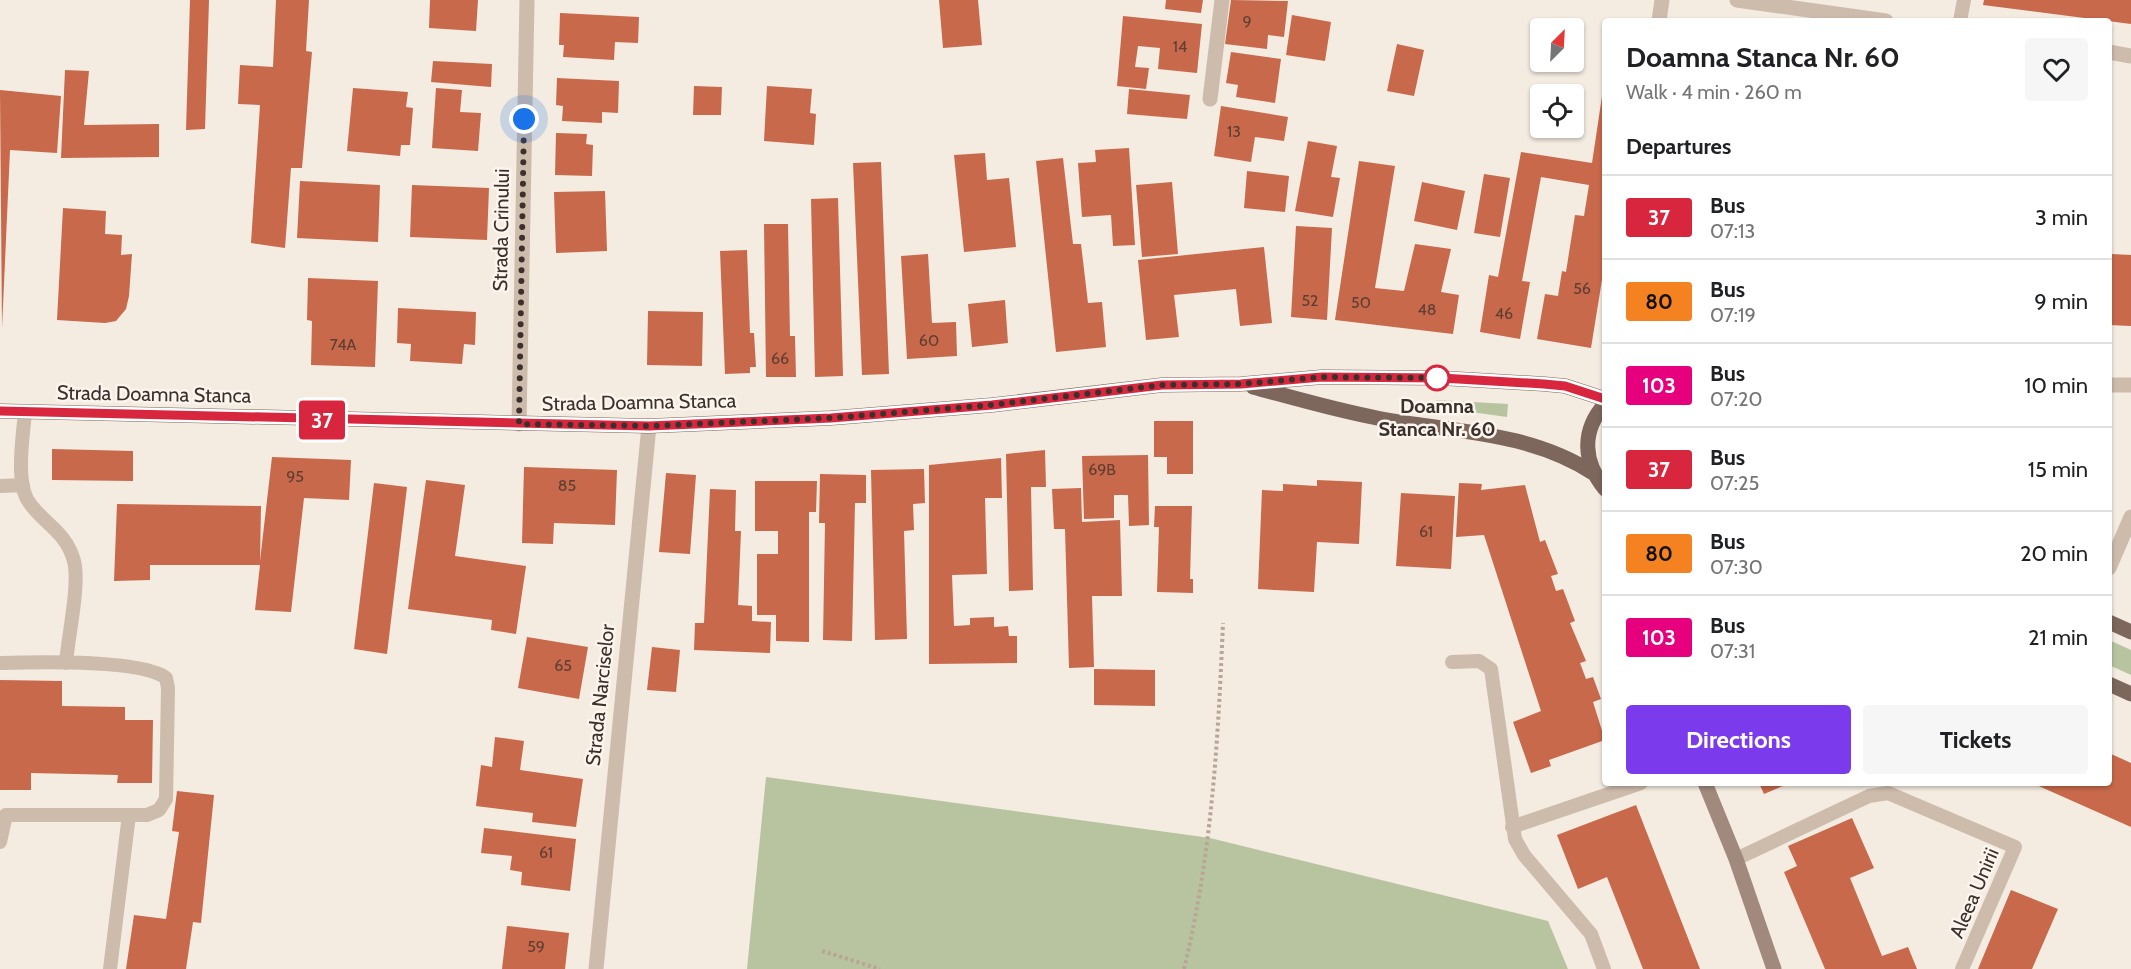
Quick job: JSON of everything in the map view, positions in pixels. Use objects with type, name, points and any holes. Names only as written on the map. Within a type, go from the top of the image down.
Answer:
[{"type":"main road","name":"Strada Doamna Stanca","points":[[0,411],[649,426],[831,418],[992,405],[1162,385],[1241,384],[1322,377],[1441,378],[1565,386],[1602,398]]},
{"type":"main road","name":"Strada Doamna Stanca","points":[[1241,384],[1378,418],[1536,446],[1573,460],[1593,473]]},
{"type":"main road","points":[[1602,408],[1595,416],[1588,434],[1587,454],[1593,473],[1602,485]]},
{"type":"main road","points":[[2112,623],[2131,632]]},
{"type":"main road","points":[[2112,685],[2131,694]]},
{"type":"main road","points":[[1706,786],[1736,859],[1774,969]]},
{"type":"street","name":"Strada Crinului","points":[[519,424],[527,0]]},
{"type":"street","points":[[1210,99],[1222,0]]},
{"type":"street","points":[[1659,18],[1662,0]]},
{"type":"street","points":[[1737,0],[1865,18]]},
{"type":"street","points":[[2112,53],[2131,56]]},
{"type":"street","points":[[2112,385],[2131,385]]},
{"type":"street","name":"Strada Narciselor","points":[[596,969],[649,426]]},
{"type":"street","points":[[2112,561],[2131,517]]},
{"type":"lane","points":[[1961,18],[1964,0]]},
{"type":"lane","points":[[26,412],[22,485],[27,500],[61,535],[74,561],[76,572],[66,663]]},
{"type":"lane","points":[[0,486],[22,485]]},
{"type":"lane","points":[[1452,662],[1479,661],[1491,669],[1515,838],[1524,855],[1591,934],[1604,969]]},
{"type":"lane","points":[[0,663],[66,663],[150,669],[166,678],[168,688],[166,799],[154,813],[3,815],[0,843]]},
{"type":"lane","points":[[1512,827],[1632,786]]},
{"type":"lane","name":"Aleea Unirii","points":[[1736,859],[1852,803],[1869,796],[1888,793],[2015,847],[1962,969]]},
{"type":"lane","points":[[110,969],[129,815]]},
{"type":"path","points":[[1184,969],[1210,838],[1223,623]]},
{"type":"path","points":[[822,951],[880,969]]},
{"type":"green space","points":[[1436,400],[1508,404],[1507,417],[1435,407]]},
{"type":"green space","points":[[2112,641],[2131,650],[2131,675],[2112,666]]},
{"type":"green space","points":[[766,777],[1210,838],[1548,921],[1568,969],[747,969]]},
{"type":"building","points":[[190,0],[209,0],[205,129],[186,130]]},
{"type":"building","points":[[276,0],[309,0],[306,51],[312,52],[302,168],[291,168],[285,248],[251,243],[260,105],[238,104],[240,65],[273,67]]},
{"type":"building","points":[[430,0],[478,0],[476,31],[429,28]]},
{"type":"building","points":[[939,0],[978,0],[982,45],[943,48]]},
{"type":"building","points":[[1166,0],[1203,0],[1201,13],[1165,9]]},
{"type":"building","points":[[1231,0],[1288,1],[1284,37],[1268,35],[1267,49],[1225,44]]},
{"type":"building","points":[[1984,0],[2131,0],[2131,24],[2112,22],[2112,18],[2084,18],[1983,5]]},
{"type":"building","points":[[560,13],[639,17],[638,43],[615,42],[614,60],[563,57],[564,45],[559,45]]},
{"type":"building","points":[[1292,15],[1331,22],[1325,61],[1286,55]]},
{"type":"building","points":[[1123,16],[1202,24],[1197,73],[1158,69],[1160,48],[1138,46],[1135,67],[1149,68],[1146,89],[1117,86]]},
{"type":"building","points":[[1397,44],[1424,50],[1414,96],[1387,91]]},
{"type":"building","points":[[1231,52],[1281,59],[1275,103],[1236,97],[1238,85],[1226,83]]},
{"type":"building","points":[[433,61],[492,64],[491,87],[431,82]]},
{"type":"building","points":[[65,70],[89,71],[84,125],[159,124],[159,157],[61,158]]},
{"type":"building","points":[[557,78],[619,81],[618,113],[602,112],[602,123],[562,121],[563,106],[556,105]]},
{"type":"building","points":[[694,86],[722,87],[721,115],[693,115]]},
{"type":"building","points":[[767,86],[812,89],[810,113],[816,114],[814,145],[764,141]]},
{"type":"building","points":[[353,88],[408,92],[406,107],[413,108],[410,145],[401,145],[400,156],[347,151]]},
{"type":"building","points":[[436,88],[462,90],[460,112],[481,113],[478,151],[432,148]]},
{"type":"building","points":[[1129,89],[1190,95],[1187,119],[1127,114]]},
{"type":"building","points":[[0,90],[61,96],[57,153],[10,150],[2,328]]},
{"type":"building","points":[[1602,96],[1602,280],[1591,348],[1537,339],[1545,294],[1558,296],[1562,271],[1566,272],[1575,215],[1584,216],[1589,185],[1541,177],[1522,281],[1530,282],[1520,339],[1480,332],[1489,275],[1498,277],[1521,152],[1592,163]]},
{"type":"building","points":[[1221,106],[1288,117],[1284,141],[1255,137],[1251,162],[1214,156]]},
{"type":"building","points":[[556,133],[587,134],[586,144],[593,145],[592,176],[555,175]]},
{"type":"building","points":[[1308,141],[1337,146],[1331,177],[1340,178],[1333,217],[1295,211]]},
{"type":"building","points":[[1129,148],[1135,245],[1113,246],[1111,215],[1082,217],[1078,163],[1096,162],[1095,150]]},
{"type":"building","points":[[985,153],[987,180],[1009,178],[1016,247],[964,252],[954,155]]},
{"type":"building","points":[[1063,158],[1073,244],[1081,244],[1088,303],[1102,302],[1106,347],[1056,352],[1036,161]]},
{"type":"building","points":[[1359,161],[1395,166],[1375,288],[1404,291],[1415,244],[1451,249],[1441,292],[1459,295],[1453,334],[1335,320]]},
{"type":"building","points":[[881,162],[889,374],[862,375],[853,163]]},
{"type":"building","points":[[1247,171],[1289,176],[1285,212],[1244,208]]},
{"type":"building","points":[[1484,174],[1510,178],[1500,237],[1474,233]]},
{"type":"building","points":[[300,181],[380,185],[378,242],[297,238]]},
{"type":"building","points":[[1172,182],[1178,254],[1142,257],[1136,185]]},
{"type":"building","points":[[1422,182],[1465,191],[1457,230],[1414,221]]},
{"type":"building","points":[[412,185],[489,188],[487,240],[410,237]]},
{"type":"building","points":[[605,191],[607,251],[556,253],[554,192]]},
{"type":"building","points":[[838,198],[843,376],[815,377],[811,199]]},
{"type":"building","points":[[63,208],[106,211],[105,234],[122,235],[121,255],[132,254],[126,309],[116,321],[105,323],[57,320]]},
{"type":"building","points":[[764,224],[788,224],[790,336],[795,336],[796,377],[766,377]]},
{"type":"building","points":[[1296,226],[1332,228],[1327,320],[1291,317]]},
{"type":"building","points":[[1264,247],[1272,323],[1240,326],[1236,289],[1174,295],[1179,337],[1146,340],[1138,260]]},
{"type":"building","points":[[747,250],[750,333],[754,333],[756,367],[750,367],[750,373],[725,374],[720,251]]},
{"type":"building","points":[[928,254],[932,323],[956,322],[957,356],[907,359],[901,256]]},
{"type":"building","points":[[2112,254],[2131,255],[2131,326],[2112,325]]},
{"type":"building","points":[[308,278],[378,281],[375,367],[311,365],[312,321],[307,320]]},
{"type":"building","points":[[1005,300],[1008,343],[972,347],[968,304]]},
{"type":"building","points":[[398,308],[476,312],[475,345],[464,344],[462,364],[410,361],[411,344],[397,343]]},
{"type":"building","points":[[648,311],[703,312],[702,366],[647,365]]},
{"type":"building","points":[[1154,421],[1193,421],[1193,474],[1167,474],[1167,457],[1154,457]]},
{"type":"building","points":[[52,449],[133,451],[133,481],[52,480]]},
{"type":"building","points":[[1045,450],[1046,487],[1031,487],[1033,590],[1009,591],[1006,454]]},
{"type":"building","points":[[1148,455],[1149,525],[1129,526],[1128,495],[1114,495],[1114,518],[1084,519],[1082,456]]},
{"type":"building","points":[[272,457],[351,460],[349,500],[304,498],[291,612],[255,610],[260,565],[150,565],[150,580],[114,581],[117,504],[261,506],[260,561]]},
{"type":"building","points":[[1001,458],[1002,498],[985,498],[987,574],[952,575],[954,626],[970,625],[970,618],[994,617],[994,627],[1008,626],[1009,636],[1017,636],[1017,663],[929,664],[929,465]]},
{"type":"building","points":[[524,467],[617,470],[615,525],[554,523],[553,544],[522,543]]},
{"type":"building","points":[[924,469],[925,503],[913,504],[914,530],[904,531],[907,639],[875,640],[871,470]]},
{"type":"building","points":[[666,473],[696,475],[690,554],[659,552]]},
{"type":"building","points":[[820,474],[866,475],[866,503],[855,503],[852,641],[823,640],[825,523],[819,523]]},
{"type":"building","points":[[426,480],[465,485],[455,556],[526,566],[516,634],[491,630],[492,620],[408,609]]},
{"type":"building","points":[[1317,480],[1362,482],[1359,544],[1317,542],[1314,592],[1258,589],[1262,490],[1283,491],[1283,484],[1317,486]]},
{"type":"building","points":[[755,481],[817,481],[816,512],[809,512],[809,642],[776,641],[776,615],[757,615],[757,554],[778,554],[778,531],[755,531]]},
{"type":"building","points":[[374,483],[407,487],[387,654],[354,649]]},
{"type":"building","points":[[1459,483],[1482,484],[1481,490],[1525,485],[1540,542],[1545,540],[1558,574],[1551,576],[1556,591],[1563,589],[1575,621],[1570,623],[1586,661],[1580,663],[1586,679],[1593,677],[1601,699],[1593,702],[1602,730],[1602,741],[1549,760],[1551,766],[1531,773],[1513,722],[1541,711],[1484,535],[1456,537]]},
{"type":"building","points":[[1081,488],[1082,522],[1120,520],[1122,596],[1092,596],[1094,667],[1069,668],[1065,529],[1054,529],[1052,489]]},
{"type":"building","points":[[710,489],[736,490],[735,531],[741,531],[738,605],[752,606],[752,621],[771,622],[770,653],[694,650],[695,623],[704,623]]},
{"type":"building","points":[[1401,493],[1455,496],[1451,569],[1396,566]]},
{"type":"building","points":[[1155,506],[1192,506],[1190,579],[1193,579],[1193,593],[1157,592],[1159,527],[1154,527]]},
{"type":"building","points":[[527,637],[588,647],[579,699],[518,688]]},
{"type":"building","points":[[652,647],[680,650],[676,692],[647,690]]},
{"type":"building","points":[[1094,669],[1155,670],[1155,706],[1094,705]]},
{"type":"building","points":[[0,680],[62,681],[62,706],[125,707],[125,720],[153,720],[152,783],[117,783],[118,775],[31,773],[31,790],[0,790]]},
{"type":"building","points":[[495,737],[524,741],[520,770],[583,779],[576,827],[532,822],[533,813],[476,806],[481,765],[492,767]]},
{"type":"building","points":[[2112,754],[2131,763],[2131,827],[2039,786],[2112,786]]},
{"type":"building","points":[[1760,786],[1783,786],[1764,794]]},
{"type":"building","points":[[177,791],[214,795],[201,923],[193,922],[186,969],[126,969],[134,915],[166,919],[179,832],[172,831]]},
{"type":"building","points":[[1636,805],[1700,969],[1643,969],[1607,877],[1578,889],[1557,835]]},
{"type":"building","points":[[1852,818],[1874,868],[1850,878],[1882,956],[1908,947],[1917,969],[1825,969],[1784,872],[1797,866],[1788,846]]},
{"type":"building","points":[[484,828],[576,839],[570,891],[521,885],[522,872],[510,870],[512,856],[481,853]]},
{"type":"building","points":[[2011,890],[2058,909],[2032,969],[1978,969]]},
{"type":"building","points":[[507,926],[569,933],[565,969],[502,969]]},
{"type":"bus line","name":"37","points":[[0,411],[649,426],[831,418],[992,405],[1162,385],[1241,384],[1322,377],[1441,378],[1519,382],[1565,386],[1602,398]]},
{"type":"place","name":"Doamna Stanca Nr. 60","points":[[1437,378]]},
{"type":"route","points":[[524,119],[519,424],[649,426],[831,418],[992,405],[1162,385],[1241,384],[1322,377],[1441,378],[1437,378]]}]
